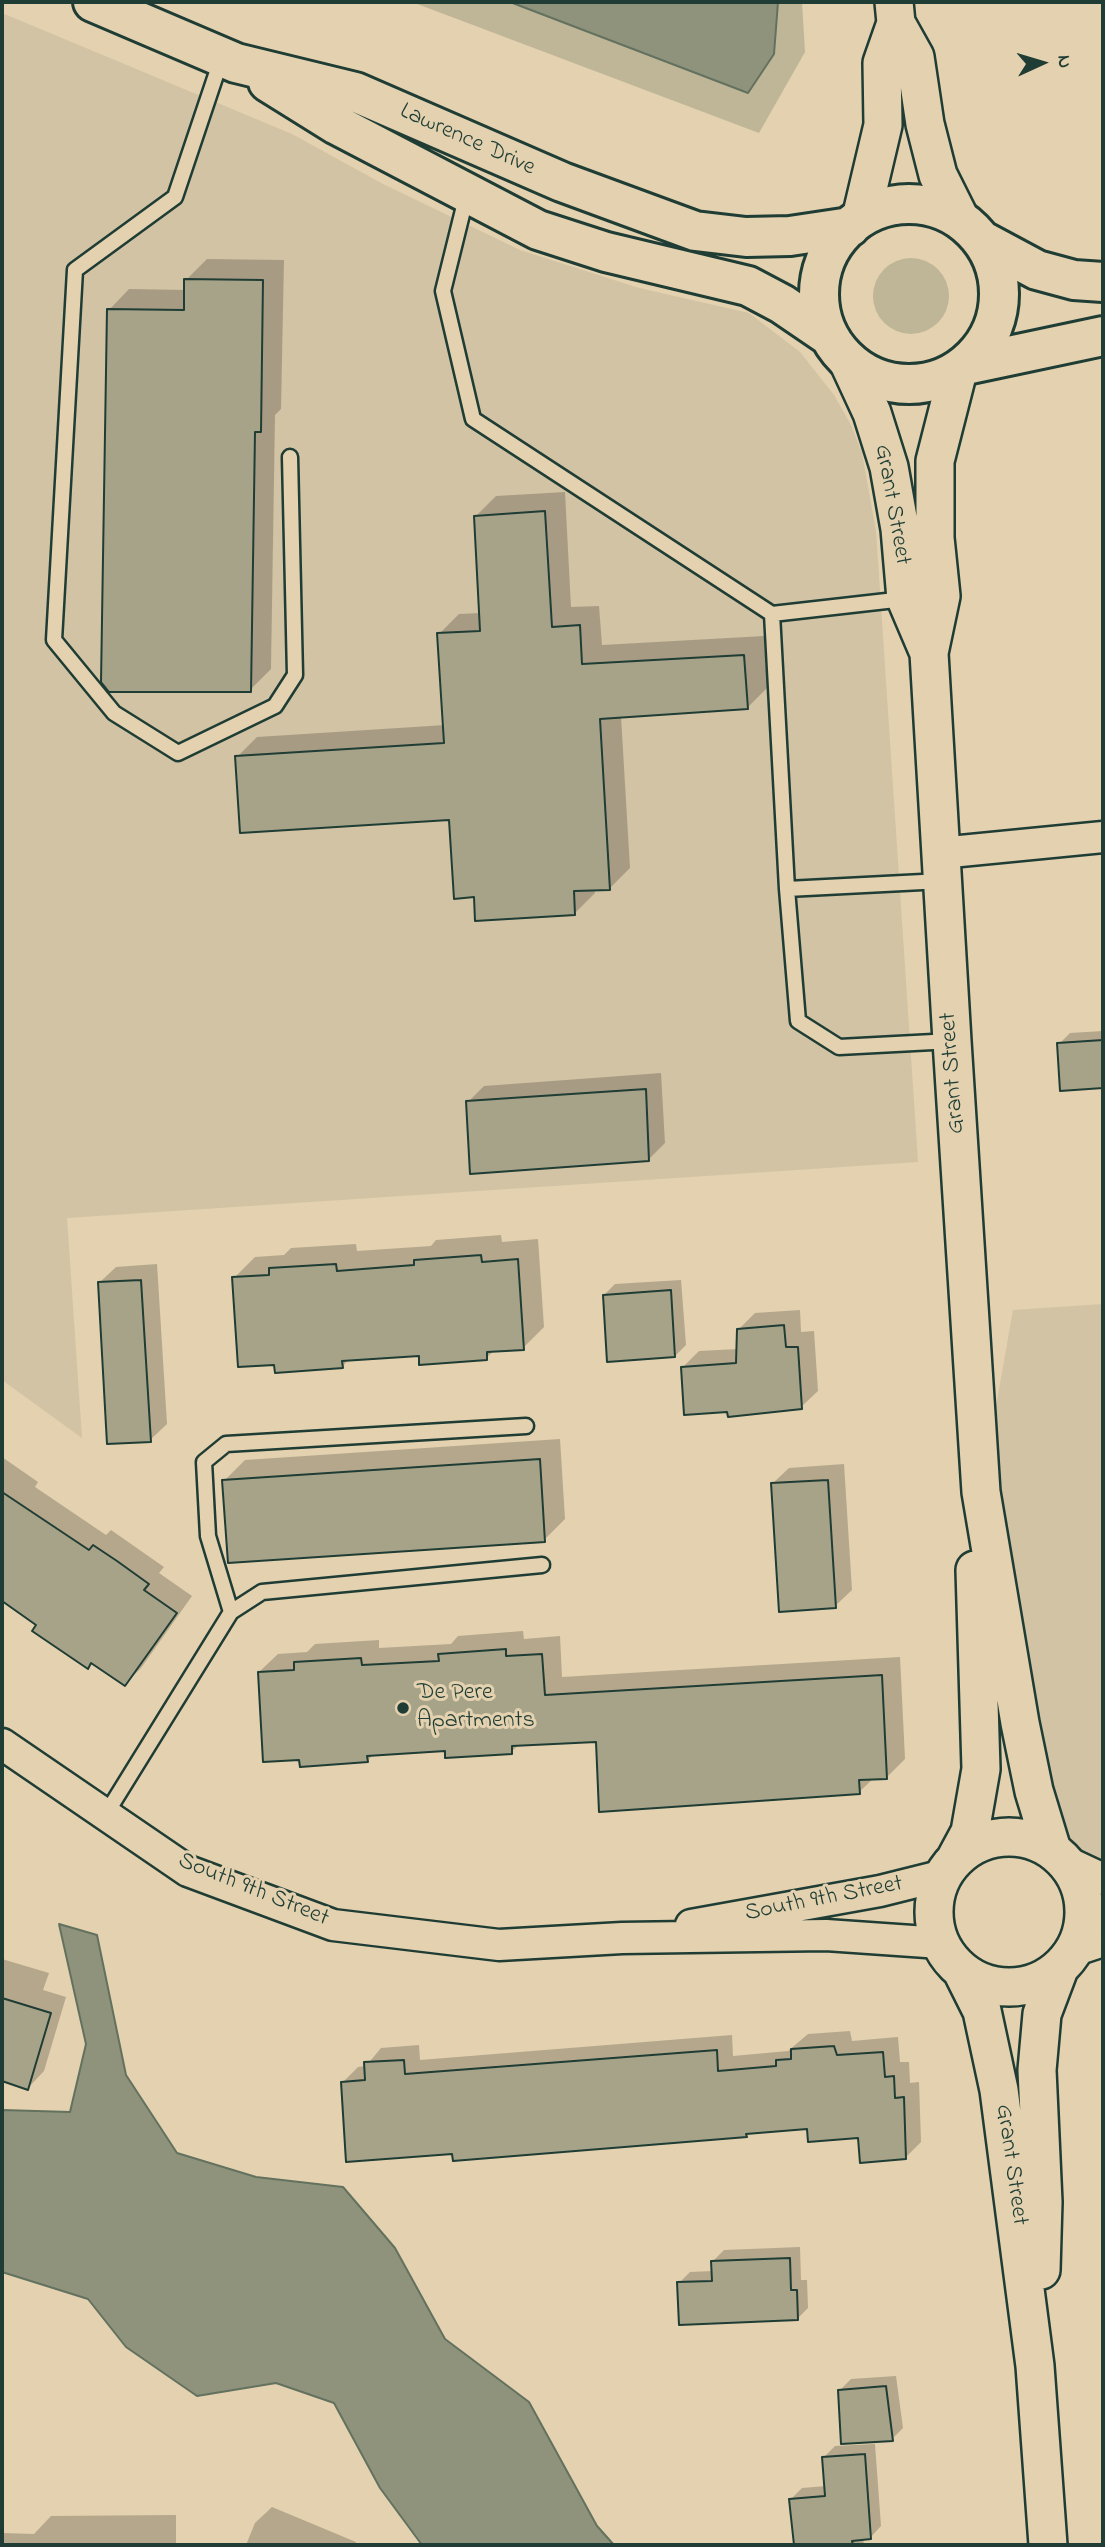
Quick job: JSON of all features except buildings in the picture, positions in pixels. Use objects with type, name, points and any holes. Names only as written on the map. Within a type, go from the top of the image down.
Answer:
[{"type":"main road","name":"Lawrence Drive","points":[[93,2],[229,59],[355,92],[562,182],[695,231],[746,237],[790,236],[855,222]]},
{"type":"main road","points":[[229,59],[337,125],[538,230],[606,252],[748,286],[782,304],[872,377],[901,384],[930,382],[962,368],[1103,336]]},
{"type":"main road","points":[[838,347],[820,307],[821,278],[831,250],[855,222],[885,208],[911,204],[937,208],[1037,270],[1074,280],[1103,282]]},
{"type":"main road","points":[[962,368],[985,344],[996,319],[999,291],[994,265],[971,230]]},
{"type":"street","points":[[855,222],[883,125],[882,63],[895,13]]},
{"type":"street","points":[[895,13],[915,57],[925,124],[938,175],[971,230]]},
{"type":"street","name":"Grant Street","points":[[838,347],[872,414],[889,467],[900,529],[906,599],[929,653]]},
{"type":"street","name":"Grant Street","points":[[962,368],[935,461],[934,527],[941,596],[929,653],[981,1492],[1034,1791],[1058,1856],[1079,1884],[1084,1909],[1078,1953],[1042,2014],[1037,2070],[1043,2202],[1035,2366]]},
{"type":"street","points":[[941,867],[1103,837]]},
{"type":"street","name":"Grant Street","points":[[981,1492],[975,1583],[981,1769],[970,1832],[936,1897],[934,1920],[951,1957],[982,2011],[995,2063],[1035,2366],[1048,2545]]},
{"type":"street","name":"South 9th Street","points":[[2,1744],[188,1871],[333,1925],[499,1945],[622,1938],[826,1935],[951,1957]]},
{"type":"street","points":[[950,1867],[972,1846],[1003,1837],[1033,1840],[1103,1880]]},
{"type":"street","name":"South 9th Street","points":[[622,1938],[880,1891],[950,1867]]},
{"type":"street","points":[[951,1957],[984,1983],[1008,1987],[1043,1979],[1078,1953]]},
{"type":"lane","points":[[229,59],[175,197],[75,270],[54,640],[114,713],[178,752],[275,706],[295,675],[290,457]]},
{"type":"lane","points":[[467,192],[443,292],[473,419],[772,614],[906,599]]},
{"type":"lane","points":[[772,614],[787,889],[798,1021],[839,1047],[952,1041]]},
{"type":"lane","points":[[787,889],[941,867]]},
{"type":"lane","points":[[232,1612],[208,1536],[204,1462],[226,1444],[526,1426]]},
{"type":"lane","points":[[106,1814],[232,1612],[262,1591],[542,1565]]},
{"type":"shaded area","points":[[412,2],[802,2],[805,52],[759,133]]},
{"type":"shaded area","points":[[510,2],[778,2],[774,54],[748,93]]},
{"type":"shaded area","points":[[2,13],[292,134],[383,184],[520,250],[639,288],[749,313],[800,352],[834,395],[851,425],[862,453],[876,531],[918,1162],[67,1218],[82,1438],[2,1380]]},
{"type":"shaded area","points":[[911,258],[926,261],[938,269],[946,281],[949,296],[946,311],[938,323],[926,331],[911,334],[896,331],[884,323],[876,311],[873,296],[876,281],[884,269],[896,261]]},
{"type":"shaded area","points":[[1103,1304],[1103,1879],[1094,1877],[1028,1803],[981,1492],[1013,1310]]},
{"type":"shaded area","points":[[59,1924],[97,1935],[126,2075],[177,2153],[256,2177],[343,2187],[395,2248],[445,2339],[529,2402],[597,2526],[614,2545],[422,2545],[380,2488],[334,2403],[276,2383],[197,2396],[126,2347],[88,2299],[2,2272],[2,2110],[70,2112],[86,2044]]},
{"type":"place","name":"De Pere Apartments","points":[[403,1708]]}]
